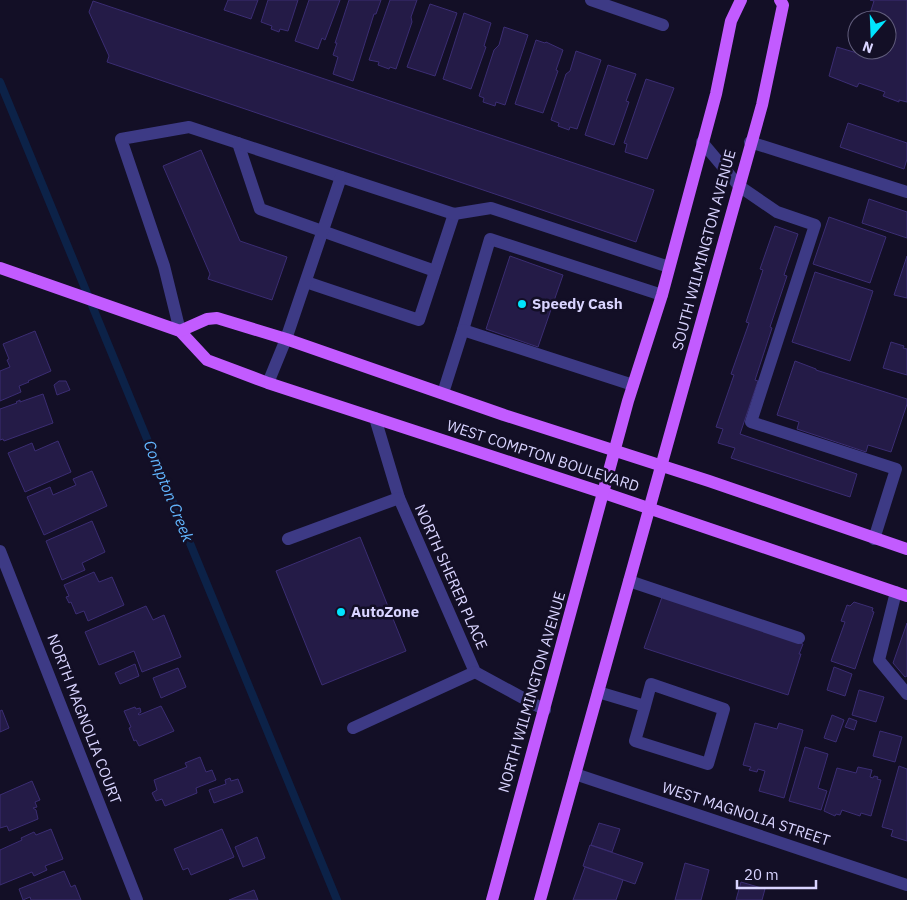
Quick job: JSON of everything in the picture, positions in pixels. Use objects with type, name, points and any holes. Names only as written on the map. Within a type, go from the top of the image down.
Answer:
[{"type":"main road","name":"SOUTH WILMINGTON AVENUE","points":[[604,493],[633,385],[662,295],[716,94],[731,21],[741,0]]},
{"type":"main road","name":"SOUTH WILMINGTON AVENUE","points":[[650,508],[750,142],[762,105],[783,4],[780,0]]},
{"type":"main road","name":"WEST COMPTON BOULEVARD","points":[[0,268],[180,331],[207,360],[268,383],[650,508],[902,594]]},
{"type":"main road","name":"WEST COMPTON BOULEVARD","points":[[180,331],[208,319],[217,318],[286,339],[615,451],[661,464],[907,549]]},
{"type":"main road","name":"NORTH WILMINGTON AVENUE","points":[[492,900],[604,493]]},
{"type":"main road","points":[[540,900],[650,508]]},
{"type":"street","points":[[591,0],[662,24]]},
{"type":"street","points":[[180,331],[164,266],[121,139],[189,127],[454,214],[492,208],[669,268]]},
{"type":"street","points":[[702,142],[739,186],[777,212],[815,224],[751,422],[896,469],[874,539]]},
{"type":"street","points":[[750,142],[907,192]]},
{"type":"street","points":[[238,143],[260,209],[435,271]]},
{"type":"street","points":[[268,383],[286,339],[341,177]]},
{"type":"street","points":[[306,282],[419,320],[454,214]]},
{"type":"street","points":[[443,393],[490,239],[662,295]]},
{"type":"street","points":[[463,330],[633,385]]},
{"type":"street","name":"NORTH SHERER PLACE","points":[[375,418],[399,498],[475,672],[545,710]]},
{"type":"street","points":[[288,539],[399,498]]},
{"type":"street","name":"NORTH MAGNOLIA COURT","points":[[0,551],[137,900]]},
{"type":"street","points":[[629,581],[799,638]]},
{"type":"street","points":[[902,594],[879,660],[907,694]]},
{"type":"street","points":[[353,728],[475,672]]},
{"type":"street","points":[[651,684],[724,709],[708,764],[635,741],[644,706],[651,684]]},
{"type":"street","points":[[598,692],[644,706]]},
{"type":"street","name":"WEST MAGNOLIA STREET","points":[[575,774],[907,885]]},
{"type":"building","points":[[228,0],[258,0],[251,19],[224,10]]},
{"type":"building","points":[[268,0],[298,0],[288,31],[280,29],[279,32],[271,29],[272,26],[261,22]]},
{"type":"building","points":[[309,0],[340,0],[325,40],[322,38],[318,49],[295,41]]},
{"type":"building","points":[[349,0],[381,0],[376,14],[374,14],[353,81],[333,74],[338,57],[333,55],[337,43],[335,43]]},
{"type":"building","points":[[390,0],[417,0],[411,17],[412,22],[396,69],[390,67],[389,69],[378,65],[379,62],[369,60]]},
{"type":"building","points":[[870,0],[907,0],[907,102],[899,100],[899,102],[883,96],[885,92],[859,83],[857,87],[829,76],[837,47],[847,50],[847,60],[897,60],[897,10],[871,10],[874,1]]},
{"type":"building","points":[[93,1],[654,190],[636,242],[107,62],[109,56],[89,12]]},
{"type":"building","points":[[430,4],[457,13],[435,76],[407,67]]},
{"type":"building","points":[[464,13],[491,23],[484,46],[486,47],[471,89],[443,79]]},
{"type":"building","points":[[504,27],[528,35],[505,105],[496,102],[495,106],[483,102],[484,98],[479,96],[494,50],[499,45]]},
{"type":"building","points":[[536,40],[546,42],[563,50],[556,70],[558,71],[543,113],[515,104]]},
{"type":"building","points":[[576,51],[601,60],[577,129],[570,127],[569,130],[558,126],[559,123],[551,120],[566,74],[570,71]]},
{"type":"building","points":[[608,65],[636,74],[626,101],[629,102],[614,145],[585,135]]},
{"type":"building","points":[[646,79],[674,88],[647,159],[625,152],[627,144],[624,143]]},
{"type":"building","points":[[848,123],[907,143],[907,159],[904,169],[840,147]]},
{"type":"building","points":[[201,150],[240,241],[287,257],[272,300],[208,279],[210,274],[163,166]]},
{"type":"building","points":[[869,199],[907,212],[907,238],[862,223]]},
{"type":"building","points":[[829,217],[886,237],[870,283],[813,264]]},
{"type":"building","points":[[775,226],[798,234],[784,275],[787,276],[755,380],[758,381],[740,434],[857,474],[850,497],[731,458],[735,448],[718,443],[723,429],[716,427],[734,375],[731,374],[749,323],[746,322],[763,270],[760,269]]},
{"type":"building","points":[[510,256],[563,275],[538,347],[486,329]]},
{"type":"building","points":[[907,256],[907,298],[894,295]]},
{"type":"building","points":[[815,272],[873,291],[850,361],[792,342]]},
{"type":"building","points":[[35,331],[51,371],[19,386],[21,392],[0,401],[0,371],[10,367],[3,344]]},
{"type":"building","points":[[891,342],[904,346],[903,348],[907,349],[907,375],[883,368]]},
{"type":"building","points":[[795,361],[816,370],[907,399],[891,452],[868,445],[866,452],[797,429],[799,422],[777,415]]},
{"type":"building","points":[[59,381],[66,381],[70,390],[57,395],[54,385]]},
{"type":"building","points":[[43,394],[53,423],[4,441],[3,439],[0,440],[0,409],[17,403],[20,400],[20,402]]},
{"type":"building","points":[[58,441],[71,472],[25,492],[8,453],[32,443],[35,451]]},
{"type":"building","points":[[92,471],[107,506],[44,535],[27,497],[50,487],[53,495],[76,485],[73,479]]},
{"type":"building","points":[[92,521],[105,552],[82,563],[85,570],[62,580],[46,541]]},
{"type":"building","points":[[360,537],[406,651],[322,685],[276,571]]},
{"type":"building","points":[[94,572],[99,582],[112,577],[124,605],[88,621],[84,611],[76,614],[71,602],[69,603],[66,597],[69,596],[64,585]]},
{"type":"building","points":[[662,597],[803,644],[788,695],[644,648]]},
{"type":"building","points":[[854,602],[873,608],[872,611],[874,612],[855,669],[831,661],[845,622],[841,621],[847,605],[850,606]]},
{"type":"building","points":[[146,606],[153,620],[164,615],[181,657],[142,672],[134,651],[99,665],[85,632]]},
{"type":"building","points":[[907,623],[907,676],[905,677],[893,663]]},
{"type":"building","points":[[135,664],[139,676],[120,684],[115,673]]},
{"type":"building","points":[[834,667],[852,674],[845,696],[827,690]]},
{"type":"building","points":[[178,668],[186,687],[161,698],[153,678]]},
{"type":"building","points":[[859,690],[884,697],[876,722],[852,715]]},
{"type":"building","points":[[161,706],[174,731],[139,746],[136,740],[134,741],[129,728],[131,727],[124,711],[135,707],[136,709],[140,708],[141,712],[139,715]]},
{"type":"building","points":[[2,710],[9,728],[0,732],[0,711]]},
{"type":"building","points":[[832,715],[844,720],[836,742],[824,738]]},
{"type":"building","points":[[849,718],[857,721],[854,730],[845,727]]},
{"type":"building","points":[[755,723],[777,729],[779,723],[803,730],[784,798],[759,791],[765,771],[758,769],[757,772],[749,770],[751,767],[743,765]]},
{"type":"building","points":[[880,731],[902,737],[895,762],[873,756]]},
{"type":"building","points":[[805,747],[828,754],[818,788],[827,791],[821,810],[789,801]]},
{"type":"building","points":[[200,757],[206,772],[212,770],[216,780],[196,788],[197,793],[165,806],[162,799],[156,801],[152,793],[157,790],[154,780],[187,767],[185,763]]},
{"type":"building","points":[[899,766],[907,769],[907,841],[891,836],[893,830],[882,827]]},
{"type":"building","points":[[858,767],[872,770],[870,777],[878,777],[877,779],[881,780],[871,816],[861,813],[860,816],[842,810],[840,815],[836,814],[835,816],[824,811],[837,768],[856,773]]},
{"type":"building","points":[[230,778],[231,781],[238,779],[243,792],[214,803],[209,790],[226,784],[225,780]]},
{"type":"building","points":[[32,781],[40,800],[35,802],[37,807],[33,808],[36,810],[38,819],[9,831],[7,826],[0,828],[0,795]]},
{"type":"building","points":[[599,823],[620,829],[612,852],[591,845]]},
{"type":"building","points":[[51,829],[63,859],[45,866],[47,870],[34,876],[32,872],[0,885],[0,850],[34,832],[36,835]]},
{"type":"building","points":[[222,829],[234,857],[191,875],[188,868],[183,870],[174,849]]},
{"type":"building","points":[[257,837],[265,858],[243,867],[235,847]]},
{"type":"building","points":[[590,845],[643,863],[635,884],[583,866]]},
{"type":"building","points":[[685,863],[709,870],[701,900],[675,900]]},
{"type":"building","points":[[585,867],[623,880],[616,900],[573,900]]},
{"type":"building","points":[[64,871],[71,887],[75,885],[81,900],[31,900],[30,897],[23,900],[19,889]]},
{"type":"building","points":[[741,882],[765,889],[762,900],[736,900]]},
{"type":"building","points":[[254,890],[258,900],[229,900]]},
{"type":"waterway","name":"Compton Creek","points":[[0,82],[337,900]]},
{"type":"place","name":"Speedy Cash","points":[[522,304]]},
{"type":"place","name":"AutoZone","points":[[341,612]]}]
